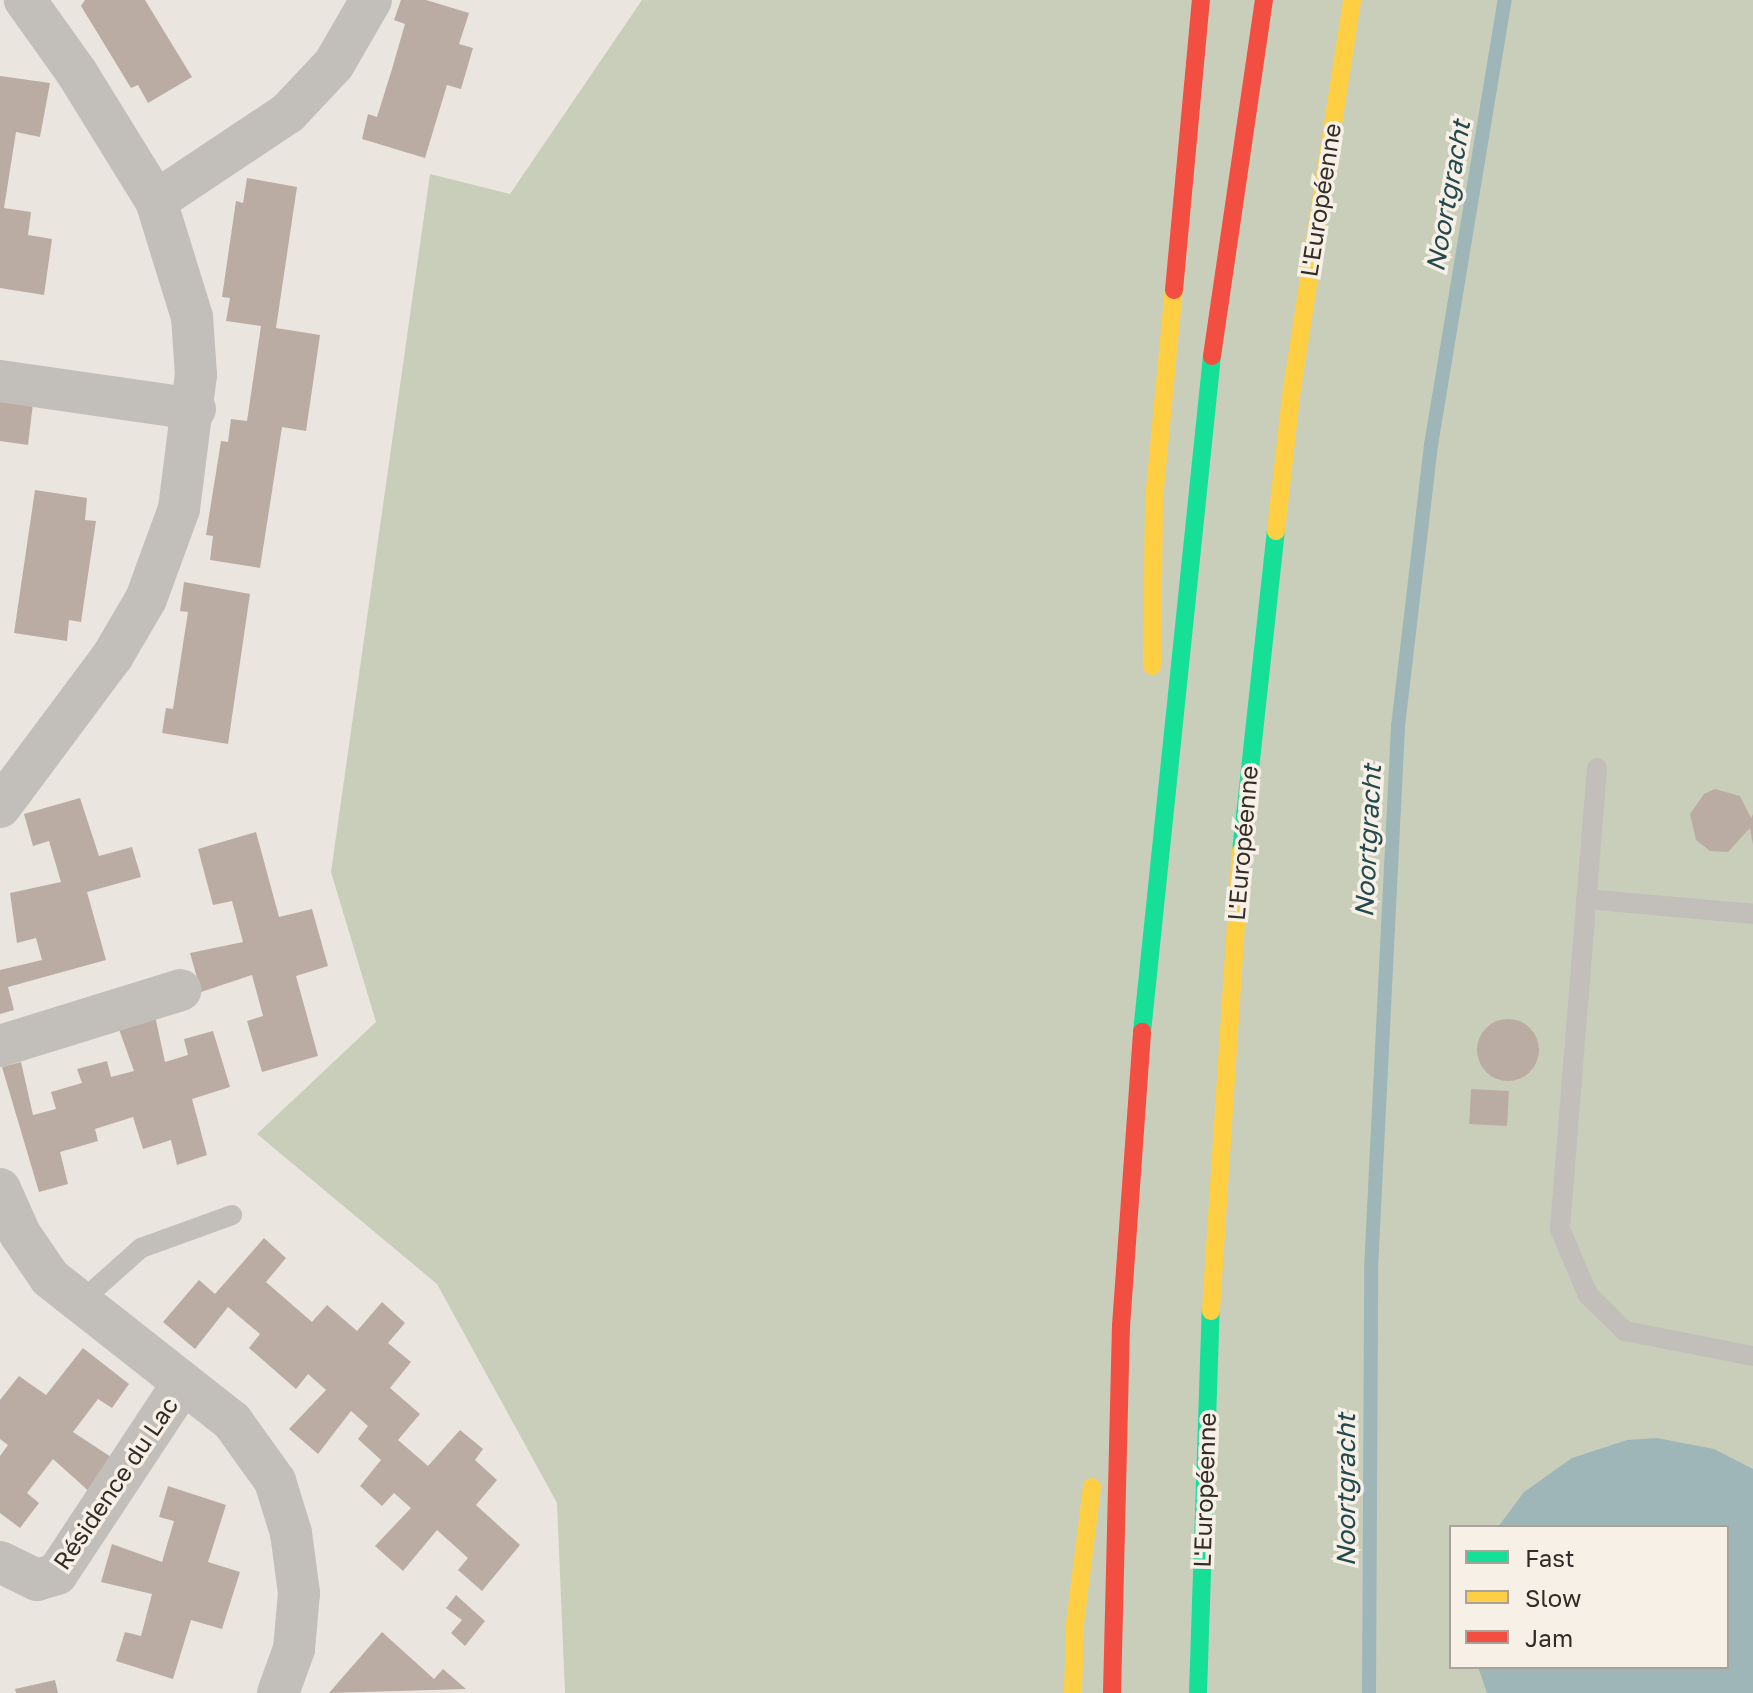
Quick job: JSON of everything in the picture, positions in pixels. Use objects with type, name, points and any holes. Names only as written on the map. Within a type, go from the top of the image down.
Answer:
[{"type":"highway","points":[[1153,691],[1154,500],[1201,0]]},
{"type":"highway","points":[[1112,1693],[1127,1243],[1157,880],[1201,433],[1264,0]]},
{"type":"highway","name":"L'Européenne","points":[[1198,1693],[1213,1257],[1234,918],[1292,389],[1352,0]]},
{"type":"highway","points":[[1153,723],[1157,880]]},
{"type":"highway","points":[[1073,1693],[1075,1624],[1127,1243]]},
{"type":"street","points":[[0,807],[87,692],[146,599],[179,509],[195,409],[192,317],[156,201],[59,44],[25,0]]},
{"type":"street","points":[[156,201],[288,113],[334,64],[371,0]]},
{"type":"street","points":[[0,381],[195,409]]},
{"type":"street","points":[[0,1046],[181,990]]},
{"type":"street","points":[[0,1189],[35,1258],[77,1305],[183,1383],[245,1436],[275,1481],[297,1568],[298,1621],[278,1693]]},
{"type":"street","name":"Résidence du Lac","points":[[0,1562],[37,1580],[57,1574],[183,1383]]},
{"type":"lane","points":[[1597,768],[1560,1229],[1588,1295],[1625,1331],[1753,1356]]},
{"type":"lane","points":[[1586,899],[1753,914]]},
{"type":"lane","points":[[77,1305],[141,1248],[232,1215]]},
{"type":"green space","points":[[642,0],[1753,0],[1753,1693],[565,1693],[557,1503],[437,1284],[257,1134],[376,1022],[331,872],[430,174],[510,194]]},
{"type":"water","points":[[1657,1438],[1714,1449],[1753,1469],[1753,1693],[1487,1693],[1479,1669],[1729,1669],[1729,1525],[1499,1525],[1524,1492],[1572,1458],[1627,1440]]},
{"type":"building","points":[[85,0],[145,0],[192,77],[148,103],[138,85],[131,88],[81,6]]},
{"type":"building","points":[[401,0],[426,0],[469,13],[459,44],[473,48],[461,89],[447,85],[425,158],[362,139],[368,114],[377,117],[405,24],[394,20]]},
{"type":"building","points":[[0,76],[50,83],[40,137],[16,132],[4,208],[31,212],[28,235],[52,239],[44,295],[0,288]]},
{"type":"building","points":[[247,178],[297,187],[276,328],[320,335],[306,431],[282,427],[260,568],[210,560],[213,536],[206,535],[221,441],[228,442],[231,419],[247,421],[261,326],[226,321],[230,298],[222,297],[236,201],[243,203]]},
{"type":"building","points":[[0,398],[33,403],[28,445],[0,441]]},
{"type":"building","points":[[35,490],[87,498],[85,520],[96,521],[81,622],[69,620],[67,641],[14,633]]},
{"type":"building","points":[[184,582],[250,594],[228,744],[162,733],[166,708],[173,709],[188,612],[180,611]]},
{"type":"building","points":[[1715,789],[1740,796],[1751,818],[1753,814],[1753,845],[1750,828],[1728,852],[1710,851],[1696,840],[1690,814],[1704,794]]},
{"type":"building","points":[[80,798],[99,856],[132,847],[141,877],[87,892],[106,960],[8,987],[14,1010],[0,1014],[0,970],[42,960],[36,938],[17,943],[10,893],[61,882],[49,841],[33,846],[24,814]]},
{"type":"building","points":[[256,832],[279,917],[312,909],[328,966],[296,976],[318,1056],[262,1072],[247,1021],[263,1016],[252,975],[201,992],[190,953],[243,942],[232,901],[213,905],[198,849]]},
{"type":"building","points":[[154,1011],[165,1062],[188,1055],[184,1039],[213,1031],[230,1087],[192,1099],[207,1155],[177,1165],[171,1140],[143,1149],[133,1117],[95,1129],[98,1141],[60,1152],[68,1184],[39,1192],[2,1067],[21,1062],[33,1115],[56,1109],[51,1092],[82,1083],[77,1069],[107,1061],[111,1077],[134,1071],[116,1021]]},
{"type":"building","points":[[1508,1019],[1520,1021],[1530,1028],[1537,1038],[1537,1062],[1530,1072],[1520,1079],[1508,1081],[1496,1079],[1486,1072],[1479,1062],[1477,1050],[1479,1038],[1486,1028],[1496,1021]]},
{"type":"building","points":[[1471,1089],[1509,1091],[1507,1126],[1469,1124]]},
{"type":"building","points":[[264,1238],[286,1258],[266,1282],[312,1322],[327,1305],[357,1331],[382,1302],[405,1323],[388,1343],[411,1362],[390,1388],[420,1414],[398,1440],[428,1466],[460,1430],[483,1449],[475,1460],[497,1480],[476,1505],[520,1545],[482,1591],[458,1570],[468,1558],[437,1530],[403,1571],[375,1546],[411,1508],[394,1493],[382,1506],[360,1486],[381,1460],[358,1439],[368,1426],[351,1411],[318,1454],[289,1429],[326,1390],[308,1374],[296,1389],[249,1348],[260,1334],[228,1307],[195,1349],[163,1322],[199,1280],[215,1294]]},
{"type":"building","points":[[83,1348],[129,1384],[112,1408],[98,1399],[73,1432],[117,1461],[92,1494],[53,1459],[27,1493],[39,1503],[20,1528],[0,1513],[0,1456],[8,1445],[0,1439],[0,1400],[19,1376],[46,1395]]},
{"type":"building","points":[[168,1486],[226,1505],[208,1562],[240,1572],[222,1629],[191,1620],[173,1679],[116,1661],[125,1632],[141,1636],[152,1594],[101,1582],[112,1544],[162,1562],[174,1521],[159,1517]]},
{"type":"building","points":[[456,1595],[485,1621],[465,1646],[451,1633],[462,1620],[446,1608]]},
{"type":"building","points":[[382,1632],[434,1679],[443,1669],[466,1689],[329,1693]]},
{"type":"building","points":[[55,1680],[58,1693],[16,1693],[15,1689]]},
{"type":"waterway","name":"Noortgracht","points":[[1369,1693],[1371,1269],[1398,726],[1431,445],[1505,0]]},
{"type":"traffic: fast","points":[[1142,1032],[1212,356]]},
{"type":"traffic: fast","points":[[1241,852],[1276,531]]},
{"type":"traffic: fast","points":[[1198,1693],[1211,1311]]},
{"type":"traffic: slow","points":[[1276,531],[1292,389],[1352,0]]},
{"type":"traffic: slow","points":[[1152,666],[1154,500],[1174,290]]},
{"type":"traffic: slow","points":[[1211,1311],[1241,852]]},
{"type":"traffic: slow","points":[[1073,1693],[1075,1624],[1092,1487]]},
{"type":"traffic: jam","points":[[1174,290],[1201,0]]},
{"type":"traffic: jam","points":[[1212,356],[1264,0]]},
{"type":"traffic: jam","points":[[1112,1693],[1121,1326],[1142,1032]]}]
